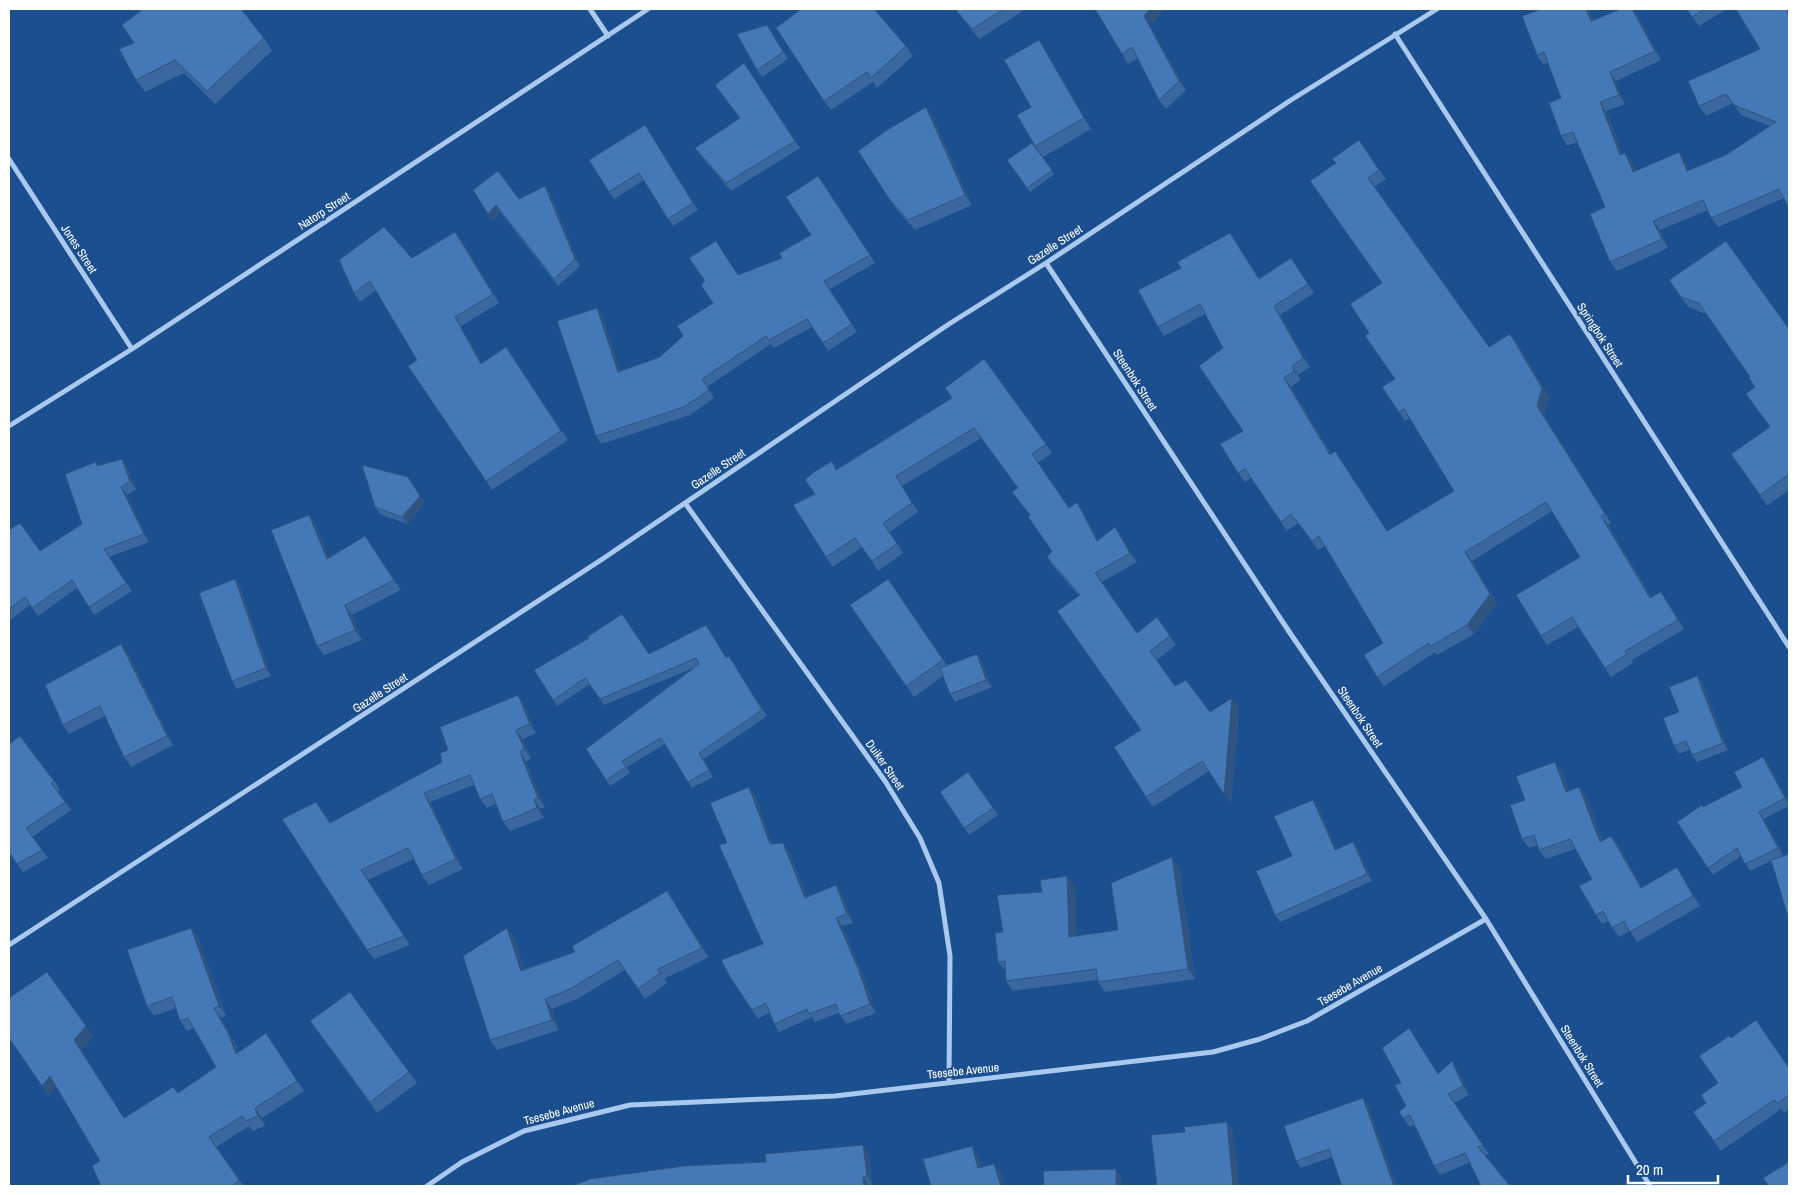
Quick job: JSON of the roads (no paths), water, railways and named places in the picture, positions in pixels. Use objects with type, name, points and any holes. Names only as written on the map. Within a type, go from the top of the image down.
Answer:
[{"type":"street","points":[[590,9],[608,36]]},
{"type":"street","name":"Natorp Street","points":[[9,426],[132,349],[648,9]]},
{"type":"street","name":"Gazelle Street","points":[[9,945],[685,503],[949,324],[1046,263],[1291,100],[1436,9]]},
{"type":"street","name":"Springbok Street","points":[[1395,34],[1789,647]]},
{"type":"street","name":"Jones Street","points":[[9,159],[132,349]]},
{"type":"street","name":"Steenbok Street","points":[[1046,263],[1285,625],[1486,919],[1650,1186]]},
{"type":"street","name":"Duiker Street","points":[[685,503],[886,781],[920,838],[939,883],[950,956],[949,1082]]},
{"type":"street","name":"Tsesebe Avenue","points":[[427,1186],[462,1162],[524,1131],[630,1105],[834,1096],[1212,1052],[1260,1039],[1307,1021],[1486,919]]}]
